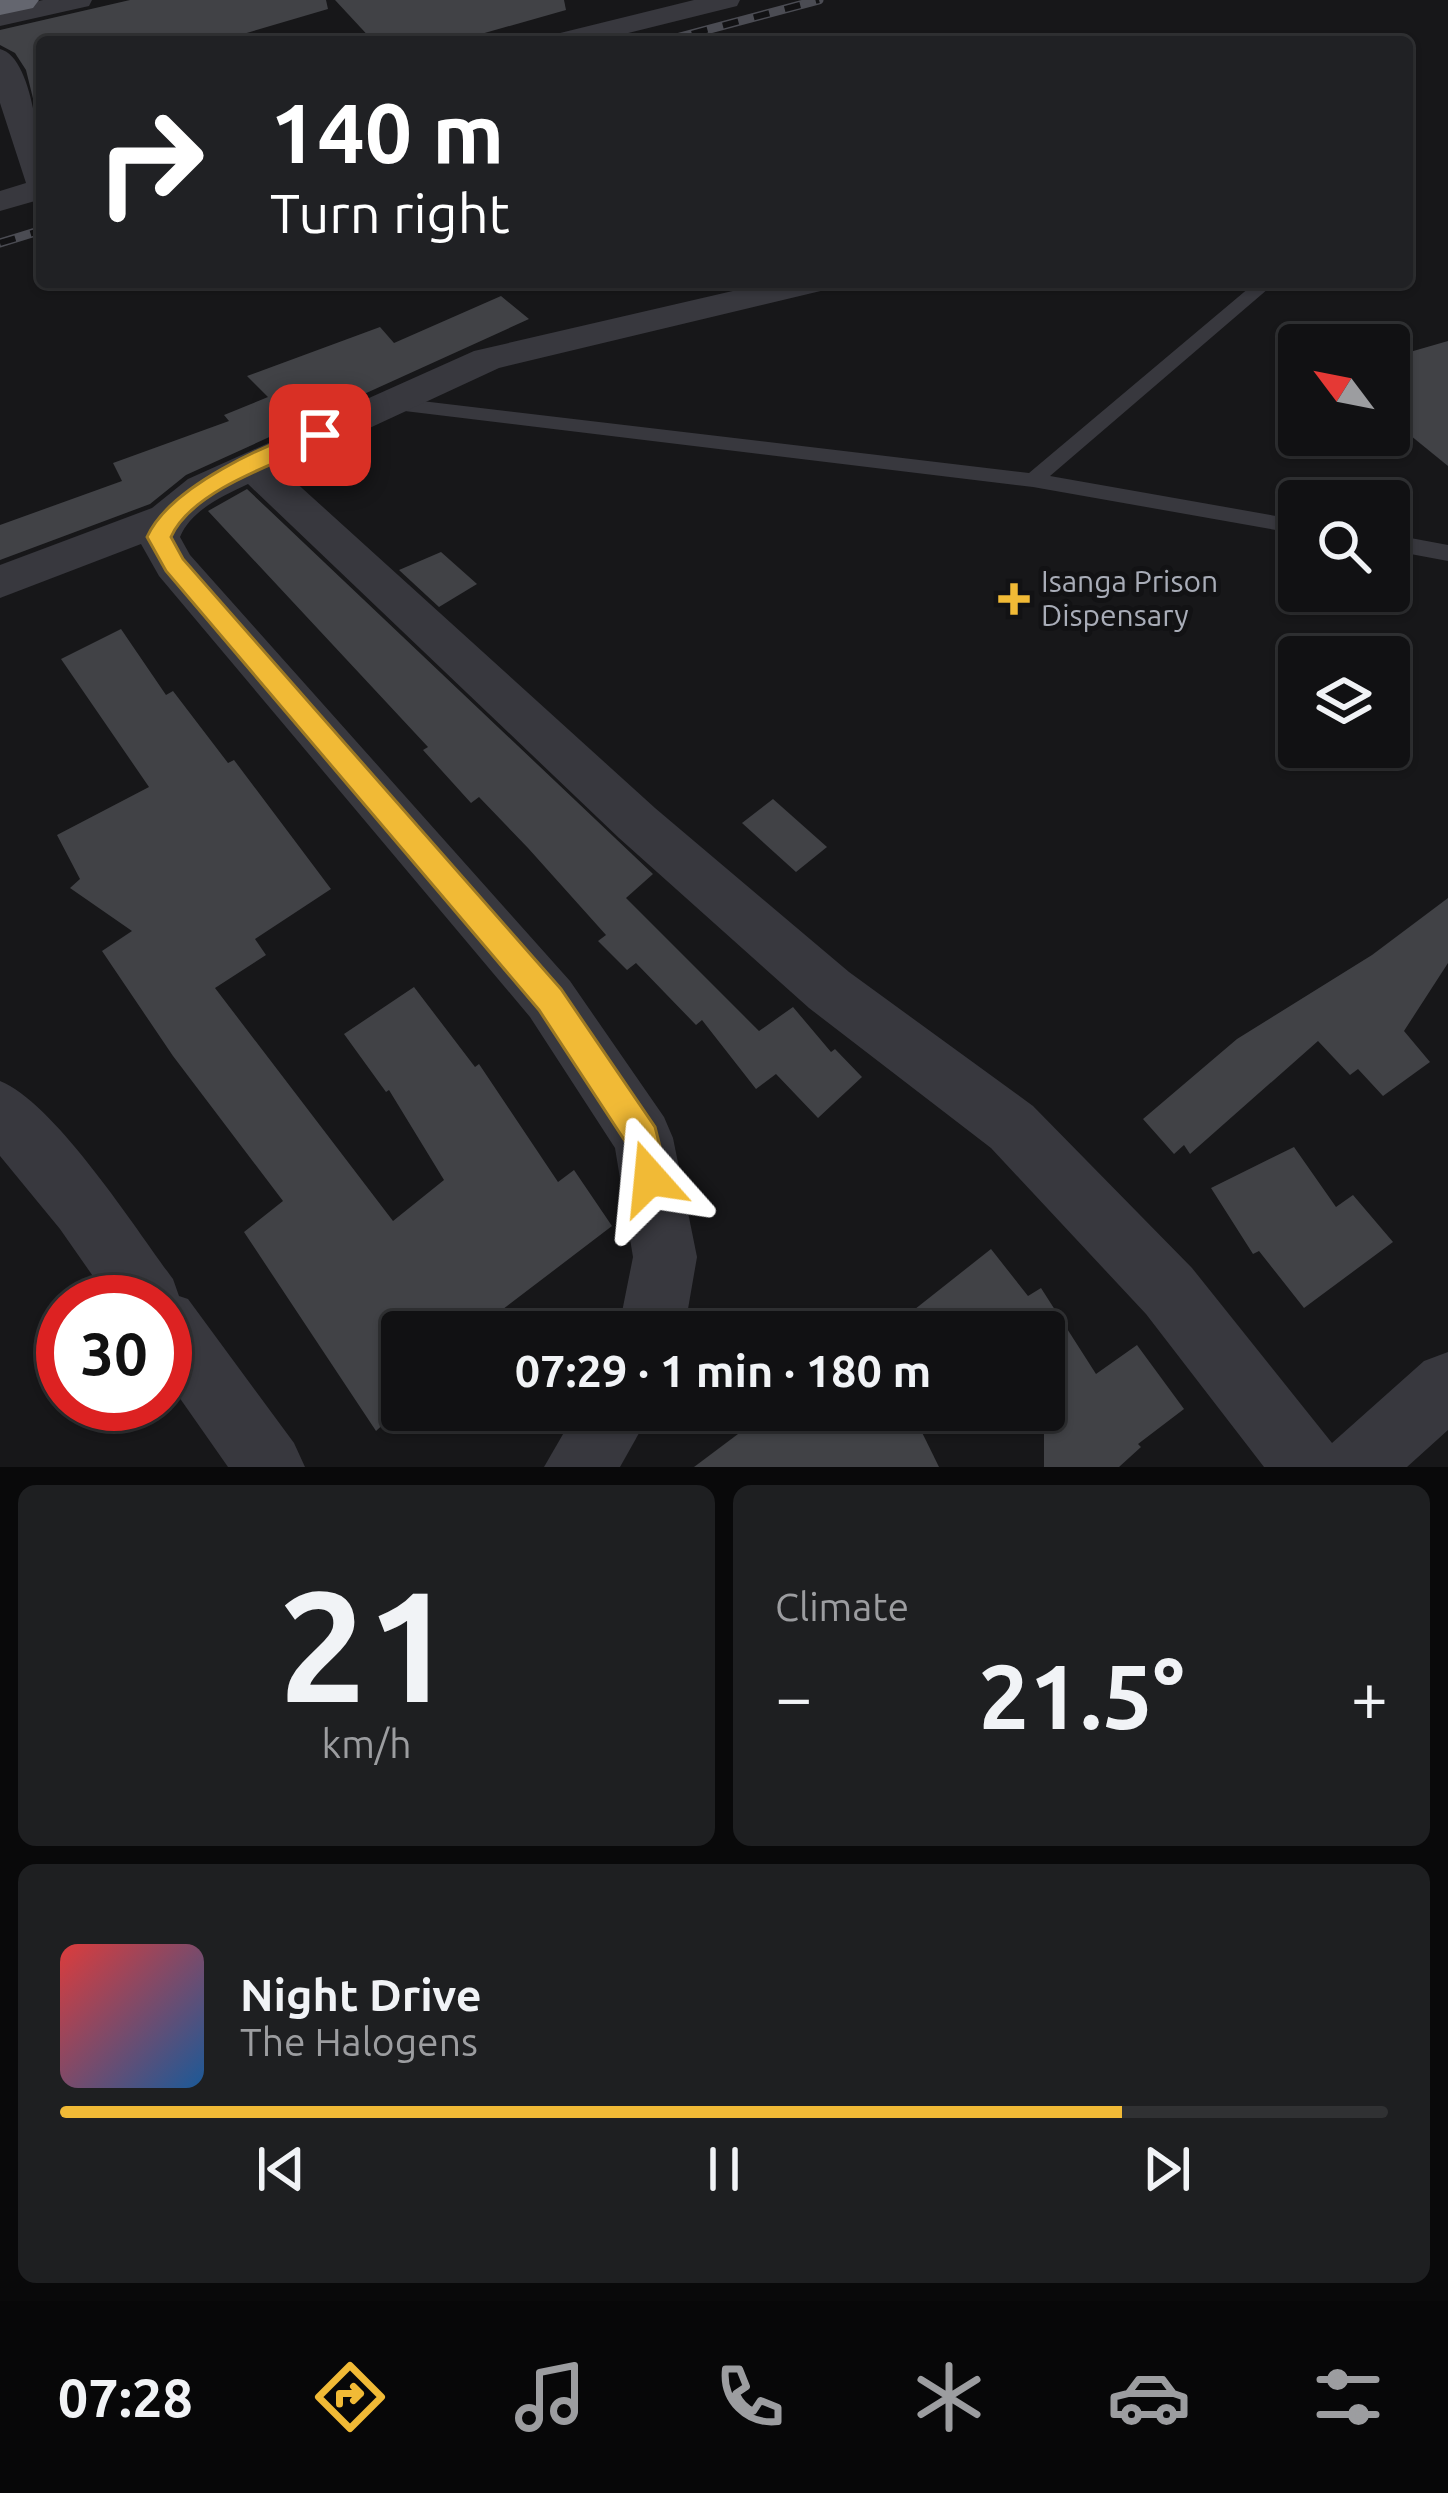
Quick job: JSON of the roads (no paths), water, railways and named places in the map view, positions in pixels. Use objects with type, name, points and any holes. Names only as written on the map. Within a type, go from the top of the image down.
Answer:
[{"type":"highway","points":[[0,4],[20,0]]},
{"type":"street","points":[[0,18],[79,0]]},
{"type":"street","points":[[582,36],[727,0]]},
{"type":"street","points":[[0,58],[36,168]]},
{"type":"street","points":[[0,201],[36,188]]},
{"type":"street","points":[[0,582],[167,518],[202,489],[487,359],[791,288]]},
{"type":"street","points":[[253,466],[689,868],[830,990],[1012,1127],[1169,1291],[1307,1467]]},
{"type":"street","points":[[167,518],[159,537],[174,565],[550,1000],[643,1138],[665,1257],[655,1311]]},
{"type":"street","points":[[0,1110],[82,1207],[131,1275]]},
{"type":"street","points":[[192,1359],[270,1467]]},
{"type":"street","points":[[1356,1467],[1448,1385]]},
{"type":"street","points":[[579,1467],[603,1431]]},
{"type":"lane","points":[[1033,480],[1260,288]]},
{"type":"lane","points":[[388,404],[1033,480],[1278,522]]},
{"type":"lane","points":[[1410,546],[1448,553]]},
{"type":"railway","points":[[684,36],[819,0]]},
{"type":"railway","points":[[0,243],[36,232]]},
{"type":"place","name":"Isanga Prison Dispensary","points":[[1014,599]]}]
